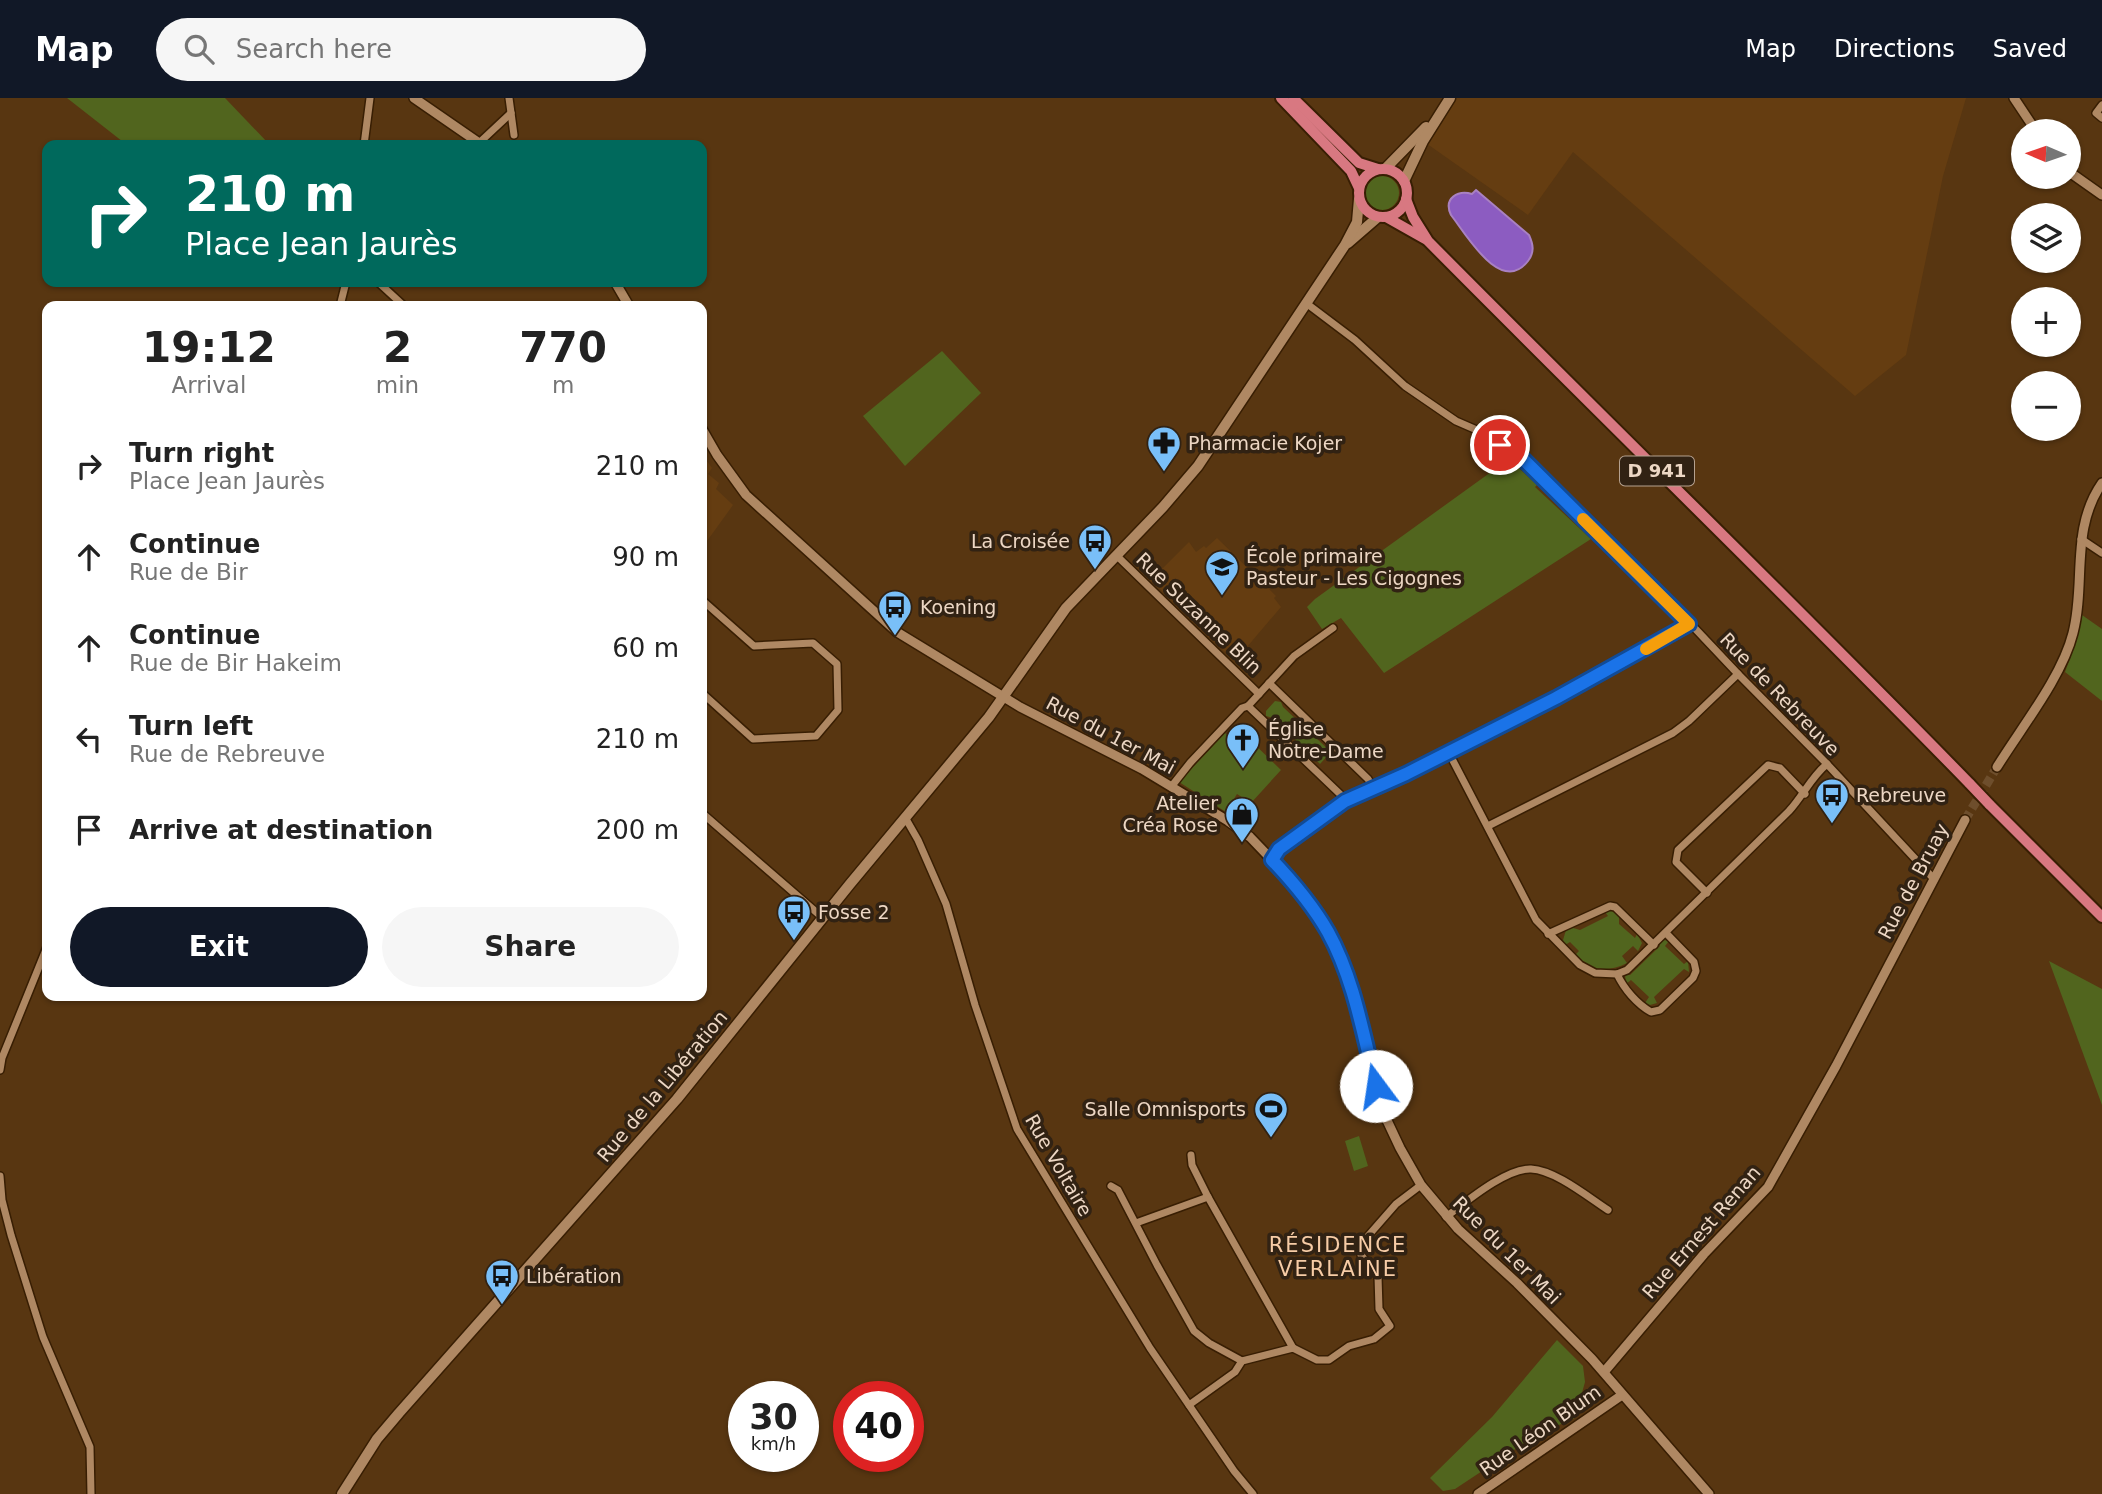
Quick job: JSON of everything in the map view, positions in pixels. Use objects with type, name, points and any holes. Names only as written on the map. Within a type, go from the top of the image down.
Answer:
[{"type":"main road","points":[[1281,98],[1351,171],[1366,211],[1382,217]]},
{"type":"main road","points":[[1293,98],[1359,163],[1396,173],[1404,181]]},
{"type":"main road","points":[[1345,245],[1382,217],[1399,211],[1406,199],[1404,181],[1423,141],[1450,98]]},
{"type":"main road","points":[[1345,245],[1357,222],[1359,193],[1366,176],[1397,159],[1443,108]]},
{"type":"main road","name":"D 941","points":[[1406,199],[1413,217],[1428,241],[1888,699],[2102,917]]},
{"type":"main road","name":"D 941","points":[[1382,217],[1428,241]]},
{"type":"main road","name":"Rue de la Libération","points":[[342,1494],[377,1439],[677,1099],[906,819],[1003,697],[1066,608],[1163,507],[1198,466],[1345,245]]},
{"type":"street","points":[[365,140],[370,98]]},
{"type":"street","points":[[414,98],[474,140]]},
{"type":"street","points":[[509,98],[514,135]]},
{"type":"street","points":[[2014,98],[2028,119]]},
{"type":"street","points":[[2102,105],[2096,113],[2102,118]]},
{"type":"street","points":[[484,140],[511,113]]},
{"type":"street","points":[[2081,180],[2102,195]]},
{"type":"street","points":[[383,287],[398,301]]},
{"type":"street","name":"Rue de Rebreuve","points":[[1306,303],[1355,341],[1405,386],[1456,421],[1522,458],[1827,764],[1933,878]]},
{"type":"street","name":"Rue du 1er Mai","points":[[707,438],[746,495],[897,632],[1003,697],[1171,787],[1239,828],[1272,860],[1319,917],[1340,957],[1361,1020],[1384,1114],[1421,1185],[1446,1217],[1517,1283],[1604,1373],[1709,1494]]},
{"type":"street","points":[[1997,768],[2058,670],[2072,636],[2078,608],[2081,539],[2089,510],[2102,483]]},
{"type":"street","points":[[2081,539],[2102,553]]},
{"type":"street","name":"Rue Suzanne Blin","points":[[1116,555],[1259,694]]},
{"type":"street","points":[[707,604],[754,646],[813,643],[836,664],[838,710],[816,736],[753,739],[707,698]]},
{"type":"street","points":[[1272,860],[1289,840],[1345,801],[1556,698],[1689,624]]},
{"type":"street","points":[[1171,787],[1227,723],[1242,708],[1248,706],[1275,674],[1294,656],[1333,628]]},
{"type":"street","points":[[1488,827],[1673,733],[1738,674]]},
{"type":"street","points":[[1269,683],[1368,779],[1374,789]]},
{"type":"street","points":[[1248,706],[1342,795],[1345,801]]},
{"type":"street","points":[[1449,752],[1536,920],[1580,965],[1595,973],[1617,975],[1627,970],[1707,893],[1805,793],[1815,775],[1827,764]]},
{"type":"street","points":[[1707,893],[1676,862],[1678,850],[1768,765],[1780,768],[1805,793]]},
{"type":"street","points":[[707,817],[823,918]]},
{"type":"street","name":"Rue Voltaire","points":[[906,819],[946,904],[975,1005],[1017,1129],[1150,1348],[1234,1471],[1253,1494]]},
{"type":"street","name":"Rue de Bruay","points":[[1892,959],[1965,820]]},
{"type":"street","points":[[1548,934],[1610,906],[1615,907],[1654,945]]},
{"type":"street","points":[[1617,975],[1622,986],[1644,1008],[1651,1012],[1660,1010],[1693,978],[1696,971],[1694,962],[1666,933]]},
{"type":"street","points":[[0,1070],[2,1058],[42,959]]},
{"type":"street","name":"Rue Ernest Renan","points":[[1604,1373],[1704,1254],[1768,1187],[1892,959]]},
{"type":"street","points":[[1191,1155],[1192,1165],[1208,1197],[1293,1348],[1317,1360],[1328,1360],[1349,1346],[1374,1339],[1390,1326],[1379,1309],[1378,1276],[1361,1255],[1361,1244],[1396,1204],[1421,1185]]},
{"type":"street","points":[[1446,1217],[1505,1177],[1520,1170],[1533,1169],[1575,1188],[1608,1210]]},
{"type":"street","points":[[0,1176],[10,1235],[43,1336],[90,1447],[91,1494]]},
{"type":"street","points":[[1111,1186],[1118,1190],[1194,1331],[1209,1343],[1242,1361]]},
{"type":"street","points":[[1136,1223],[1208,1197]]},
{"type":"street","points":[[1189,1405],[1234,1372],[1242,1361],[1293,1348]]},
{"type":"street","name":"Rue Léon Blum","points":[[1478,1494],[1622,1395]]},
{"type":"shaded area","points":[[1450,98],[1966,98],[1943,176],[1906,355],[1855,396],[1573,152],[1528,215],[1423,141]]},
{"type":"shaded area","points":[[1476,190],[1529,235],[1532,254],[1518,270],[1507,271],[1496,267],[1485,258],[1451,215],[1449,204],[1453,197],[1462,193],[1472,194]]},
{"type":"shaded area","points":[[707,461],[712,468],[708,474],[719,483],[716,489],[733,505],[707,541]]},
{"type":"shaded area","name":"École primaire Pasteur - Les Cigognes","points":[[1217,538],[1276,596],[1274,598],[1281,607],[1241,654],[1233,646],[1226,653],[1151,580],[1189,542],[1196,552],[1204,546],[1206,548]]},
{"type":"green space","points":[[67,98],[225,98],[265,140],[121,140]]},
{"type":"green space","points":[[1382,176],[1394,181],[1399,193],[1394,205],[1382,210],[1370,205],[1365,193],[1370,181]]},
{"type":"green space","points":[[942,351],[981,393],[905,466],[863,416]]},
{"type":"green space","points":[[1509,459],[1591,539],[1384,673],[1341,618],[1322,629],[1307,607],[1315,599]]},
{"type":"green space","points":[[2082,615],[2102,629],[2102,701],[2065,672]]},
{"type":"green space","points":[[1275,701],[1281,702],[1283,707],[1331,752],[1320,764],[1273,718],[1266,716],[1266,711]]},
{"type":"green space","points":[[1225,733],[1234,741],[1240,741],[1246,736],[1281,770],[1251,803],[1237,794],[1226,812],[1179,782]]},
{"type":"green space","points":[[1610,910],[1619,915],[1619,924],[1635,938],[1637,934],[1642,943],[1638,951],[1633,946],[1622,956],[1627,963],[1599,969],[1580,961],[1574,956],[1579,951],[1570,942],[1565,945],[1563,940],[1570,927],[1580,930],[1608,916],[1605,912]]},
{"type":"green space","points":[[1664,940],[1669,941],[1665,946],[1684,964],[1688,961],[1689,972],[1684,969],[1654,997],[1657,1003],[1650,1005],[1645,1003],[1649,997],[1631,980],[1626,984],[1625,975],[1630,975]]},
{"type":"green space","points":[[2049,961],[2102,989],[2102,1105]]},
{"type":"green space","points":[[1359,1136],[1368,1166],[1354,1171],[1345,1141]]},
{"type":"green space","points":[[1557,1340],[1583,1366],[1585,1382],[1575,1418],[1538,1434],[1455,1489],[1443,1491],[1430,1478],[1492,1417]]},
{"type":"tunnel","points":[[1965,820],[1997,767]]},
{"type":"slow traffic","points":[[1583,519],[1670,602],[1689,624],[1646,649]]},
{"type":"place","name":"Pharmacie Kojer","points":[[1164,473]]},
{"type":"place","name":"La Croisée","points":[[1095,571]]},
{"type":"place","name":"École primaire Pasteur - Les Cigognes","points":[[1222,597]]},
{"type":"place","name":"Koening","points":[[895,637]]},
{"type":"place","name":"Église Notre-Dame","points":[[1243,770]]},
{"type":"place","name":"Rebreuve","points":[[1832,825]]},
{"type":"place","name":"Atelier Créa Rose","points":[[1242,844]]},
{"type":"place","name":"Fosse 2","points":[[794,942]]},
{"type":"place","name":"Salle Omnisports","points":[[1271,1139]]},
{"type":"place","name":"Libération","points":[[502,1306]]},
{"type":"district","name":"RÉSIDENCE VERLAINE","points":[[1338,1257]]},
{"type":"route","points":[[1376,1086],[1361,1020],[1340,957],[1319,917],[1272,860],[1279,849],[1345,801],[1406,774],[1556,698],[1689,624],[1670,602],[1536,475],[1522,458],[1500,445]]}]
